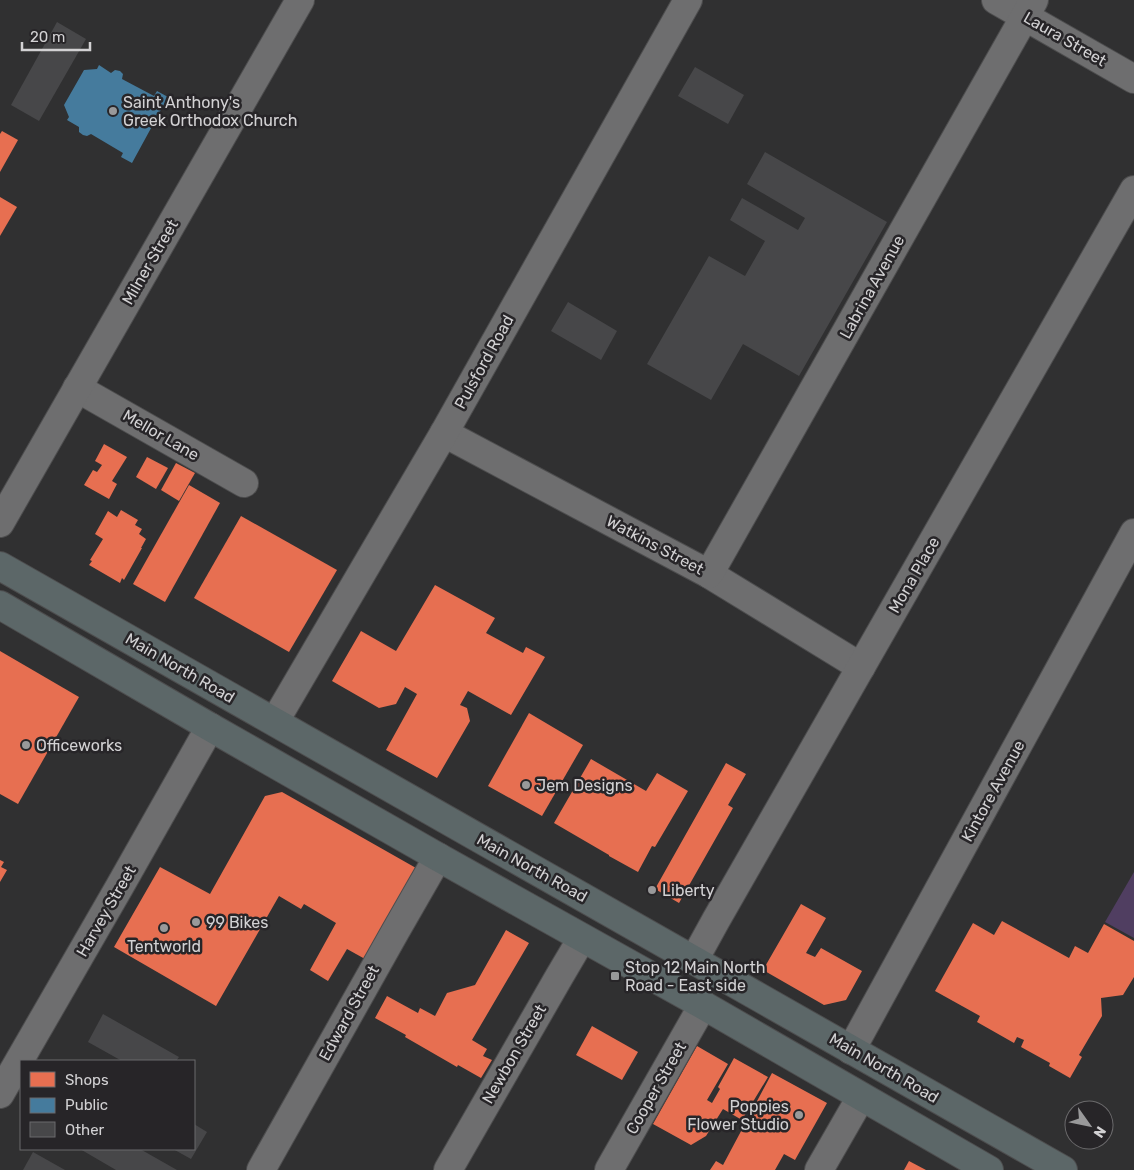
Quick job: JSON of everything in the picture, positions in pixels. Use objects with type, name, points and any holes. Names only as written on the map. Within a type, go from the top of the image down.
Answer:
[{"type":"highway","name":"Main North Road","points":[[0,566],[1063,1170]]},
{"type":"highway","points":[[0,605],[210,727],[989,1170]]},
{"type":"highway","points":[[210,727],[228,695]]},
{"type":"highway","points":[[258,754],[275,721]]},
{"type":"highway","points":[[438,857],[456,825]]},
{"type":"highway","points":[[582,938],[600,906]]},
{"type":"street","name":"Milner Street","points":[[0,523],[300,0]]},
{"type":"street","name":"Pulsford Road","points":[[275,721],[444,433],[688,0]]},
{"type":"street","name":"Laura Street","points":[[996,0],[1029,8],[1134,79]]},
{"type":"street","name":"Labrina Avenue","points":[[709,574],[1029,8]]},
{"type":"street","name":"Mona Place","points":[[694,960],[1134,190]]},
{"type":"street","name":"Mellor Lane","points":[[77,388],[244,483]]},
{"type":"street","name":"Watkins Street","points":[[444,433],[709,574],[861,667]]},
{"type":"street","name":"Kintore Avenue","points":[[851,1050],[1134,532]]},
{"type":"street","name":"Harvey Street","points":[[0,1094],[210,727]]},
{"type":"street","name":"Edward Street","points":[[261,1170],[438,857]]},
{"type":"street","name":"Newbon Street","points":[[448,1170],[582,938]]},
{"type":"street","name":"Cooper Street","points":[[609,1170],[703,1006]]},
{"type":"street","points":[[819,1170],[861,1097]]},
{"type":"shaded area","points":[[1134,872],[1134,938],[1105,922]]},
{"type":"building: Shops","points":[[2,131],[18,140],[0,172],[0,134]]},
{"type":"building: Shops","points":[[0,197],[17,207],[0,236]]},
{"type":"building: Shops","points":[[104,444],[127,457],[112,481],[117,484],[109,499],[84,485],[93,470],[97,472],[102,465],[95,461]]},
{"type":"building: Shops","points":[[147,457],[168,468],[156,489],[136,477]]},
{"type":"building: Shops","points":[[176,463],[195,473],[179,501],[161,490]]},
{"type":"building: Shops","points":[[189,485],[220,503],[165,602],[133,584]]},
{"type":"building: Shops","points":[[121,510],[138,520],[135,525],[142,529],[139,534],[146,539],[124,580],[122,578],[120,583],[89,565],[103,539],[95,534],[108,511],[117,517]]},
{"type":"building: Shops","points":[[241,516],[337,570],[289,652],[194,598]]},
{"type":"building: Shops","points":[[435,585],[495,618],[486,633],[523,653],[526,647],[545,657],[511,715],[468,691],[460,705],[467,708],[470,721],[437,778],[386,750],[417,694],[405,687],[396,704],[379,708],[332,681],[361,631],[396,651]]},
{"type":"building: Shops","name":"Officeworks","points":[[0,651],[79,697],[18,804],[0,794]]},
{"type":"building: Shops","points":[[529,713],[583,745],[542,816],[488,786]]},
{"type":"building: Shops","points":[[591,759],[646,791],[657,773],[688,791],[655,847],[652,846],[638,872],[554,823]]},
{"type":"building: Shops","points":[[726,763],[746,774],[728,805],[733,808],[679,903],[655,889]]},
{"type":"building: Shops","name":"99 Bikes","points":[[282,792],[416,868],[365,959],[347,949],[328,981],[310,970],[336,923],[304,904],[301,909],[279,896],[216,1006],[114,947],[160,867],[210,894],[265,796]]},
{"type":"building: Shops","points":[[0,860],[4,862],[1,867],[7,870],[0,882]]},
{"type":"building: Shops","points":[[801,904],[826,918],[806,953],[815,957],[821,948],[862,971],[846,1000],[824,1005],[763,970]]},
{"type":"building: Shops","points":[[1002,921],[1069,958],[1075,946],[1088,953],[1104,924],[1134,941],[1134,977],[1123,995],[1101,998],[1102,1016],[1079,1055],[1082,1057],[1070,1078],[1049,1066],[1050,1063],[1021,1047],[1024,1040],[1017,1037],[1014,1043],[977,1022],[980,1016],[935,991],[973,923],[994,935]]},
{"type":"building: Shops","points":[[506,930],[529,943],[472,1040],[487,1049],[483,1056],[492,1060],[481,1078],[458,1065],[457,1067],[375,1018],[387,996],[418,1013],[420,1008],[435,1016],[447,993],[475,985]]},
{"type":"building: Shops","points":[[592,1026],[638,1052],[622,1080],[576,1055]]},
{"type":"building: Shops","points":[[697,1046],[728,1064],[707,1100],[712,1103],[720,1089],[718,1087],[734,1058],[768,1077],[742,1120],[723,1109],[706,1136],[691,1145],[653,1124]]},
{"type":"building: Shops","points":[[772,1073],[827,1103],[795,1160],[784,1154],[775,1170],[710,1170],[716,1161],[723,1165]]},
{"type":"building: Shops","points":[[909,1161],[926,1170],[904,1170]]},
{"type":"building: Public","name":"Saint Anthony's Greek Orthodox Church","points":[[99,65],[111,73],[115,70],[120,71],[123,74],[122,79],[154,96],[157,91],[168,97],[132,163],[121,157],[123,153],[91,134],[83,135],[79,132],[79,127],[67,120],[69,117],[64,105],[84,70],[97,69]]},
{"type":"building: Other","points":[[57,22],[86,39],[39,121],[11,105]]},
{"type":"building: Other","points":[[695,67],[744,95],[728,124],[678,96]]},
{"type":"building: Other","points":[[765,152],[887,222],[799,376],[743,344],[711,400],[647,364],[709,256],[745,276],[765,241],[730,220],[742,198],[798,230],[805,218],[747,184]]},
{"type":"building: Other","points":[[568,302],[617,331],[601,360],[551,331]]},
{"type":"building: Other","points":[[103,1014],[179,1057],[177,1060],[120,1060],[88,1042]]},
{"type":"building: Other","points":[[195,1125],[207,1132],[191,1159],[175,1150],[195,1150]]},
{"type":"building: Other","points":[[82,1150],[142,1150],[177,1170],[116,1170]]},
{"type":"building: Other","points":[[33,1152],[65,1170],[23,1170]]},
{"type":"place","name":"Saint Anthony's Greek Orthodox Church","points":[[113,111]]},
{"type":"place","name":"Officeworks","points":[[26,745]]},
{"type":"place","name":"Jem Designs","points":[[526,785]]},
{"type":"place","name":"Liberty","points":[[652,890]]},
{"type":"place","name":"99 Bikes","points":[[196,922]]},
{"type":"place","name":"Tentworld","points":[[164,928]]},
{"type":"place","name":"Stop 12 Main North Road - East side","points":[[615,976]]},
{"type":"place","name":"Poppies Flower Studio","points":[[799,1115]]}]
